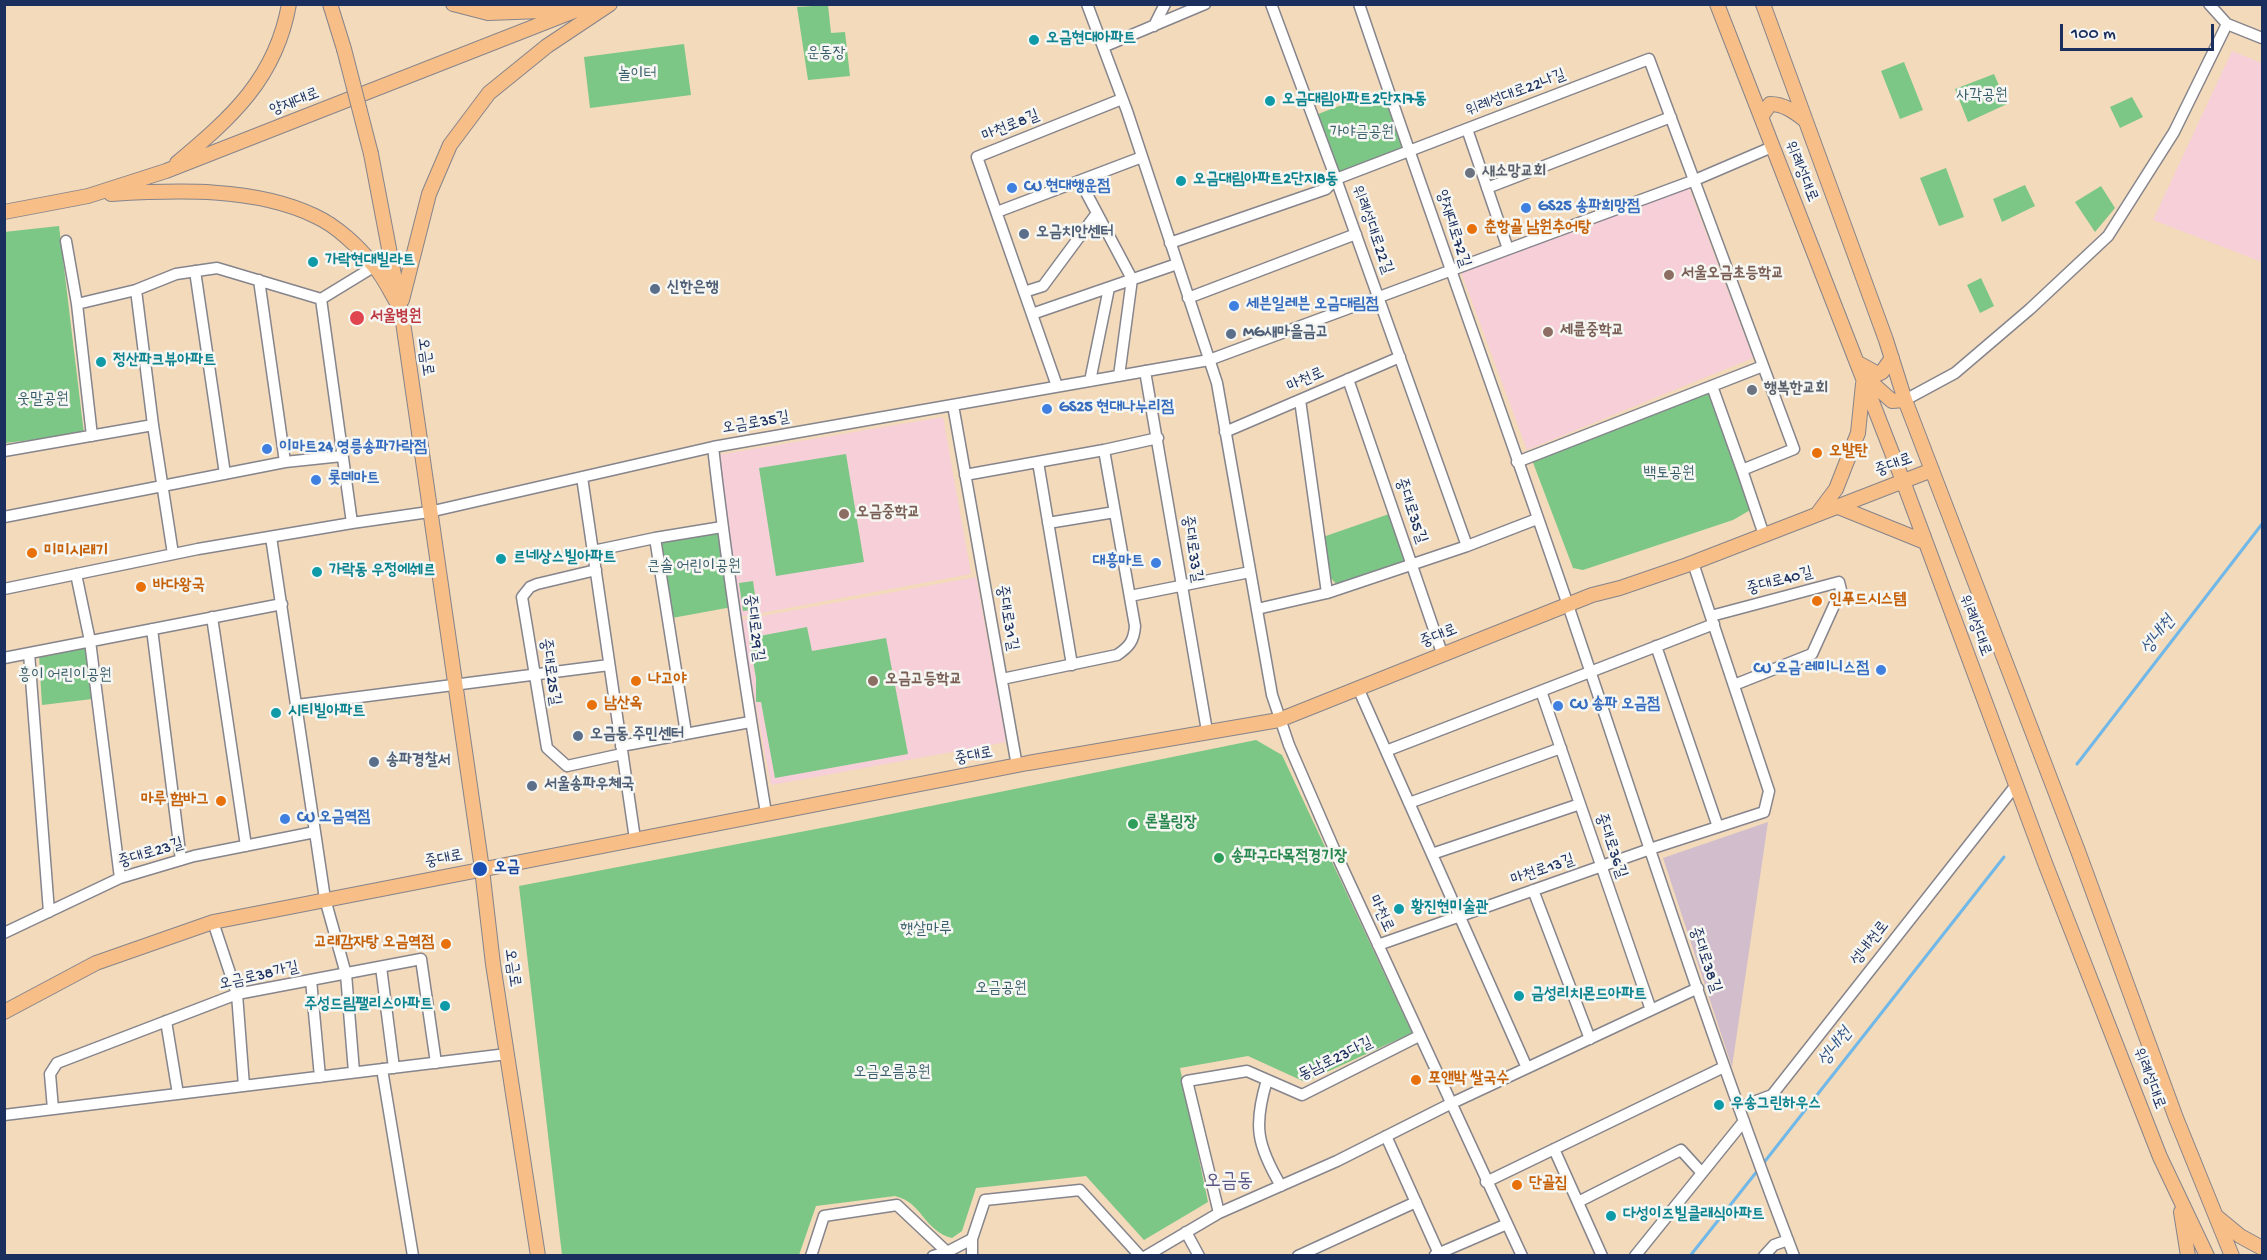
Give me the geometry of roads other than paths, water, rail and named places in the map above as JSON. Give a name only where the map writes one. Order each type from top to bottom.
[{"type":"main road","points":[[166,171],[211,134],[246,100],[269,64],[285,25],[289,4]]},
{"type":"main road","name":"오금로","points":[[330,4],[344,49],[370,154],[400,308],[482,869],[492,954],[538,1256]]},
{"type":"main road","points":[[453,4],[489,13],[585,7]]},
{"type":"main road","points":[[400,308],[429,194],[450,145],[489,93],[547,46],[610,4]]},
{"type":"main road","name":"위례성대로","points":[[1717,4],[1903,481],[2016,785],[2160,1157],[2207,1256]]},
{"type":"main road","name":"위례성대로","points":[[1763,4],[1892,358],[1905,400],[2078,850],[2176,1118],[2232,1256]]},
{"type":"main road","name":"양재대로","points":[[4,212],[88,196],[166,171],[585,7]]},
{"type":"main road","points":[[1761,117],[1770,104],[1778,104],[1792,110],[1806,121]]},
{"type":"main road","points":[[88,196],[160,191],[232,194],[281,204],[315,216],[348,239],[375,266],[400,308]]},
{"type":"main road","points":[[1861,372],[1868,370],[1878,374],[1892,358]]},
{"type":"main road","points":[[1861,372],[1892,401],[1905,400]]},
{"type":"main road","points":[[1818,513],[1836,489],[1858,433],[1861,372]]},
{"type":"main road","name":"중대로","points":[[4,1012],[96,963],[213,922],[766,813],[1207,731],[1279,720],[1568,604],[1693,563],[1932,470]]},
{"type":"main road","points":[[1836,506],[1925,542]]},
{"type":"main road","points":[[2178,1195],[2188,1256]]},
{"type":"main road","points":[[2215,1215],[2240,1236],[2262,1248]]},
{"type":"street","name":"마천로","points":[[1087,4],[1122,99],[1217,383],[1272,695],[1279,720],[1329,838],[1522,1256]]},
{"type":"street","points":[[1154,26],[1165,4]]},
{"type":"street","points":[[1103,47],[1205,4]]},
{"type":"street","name":"위례성대로22길","points":[[1271,4],[1467,546]]},
{"type":"street","name":"양재대로72길","points":[[1359,4],[1568,604]]},
{"type":"street","points":[[2209,4],[2227,24],[2262,38]]},
{"type":"street","points":[[1905,400],[1955,373],[2030,309],[2108,236],[2174,132],[2227,24]]},
{"type":"street","name":"위례성대로22나길","points":[[1336,179],[1649,59],[1794,449],[1742,470]]},
{"type":"street","name":"마천로8길","points":[[1057,386],[977,157],[1122,99]]},
{"type":"street","points":[[1487,188],[1671,117]]},
{"type":"street","points":[[1467,129],[1508,249]]},
{"type":"street","name":"위례성대로22길","points":[[1209,360],[1695,180],[1772,147]]},
{"type":"street","points":[[996,212],[1142,158]]},
{"type":"street","points":[[1170,243],[1326,189],[1336,179]]},
{"type":"street","points":[[1080,181],[1132,279],[1119,376]]},
{"type":"street","points":[[1024,292],[1042,286],[1097,213]]},
{"type":"street","points":[[1188,298],[1356,234]]},
{"type":"street","points":[[66,241],[77,304],[92,436]]},
{"type":"street","points":[[1032,314],[1177,264]]},
{"type":"street","points":[[77,304],[136,290],[176,274],[217,268],[321,299],[375,266]]},
{"type":"street","points":[[195,271],[225,474]]},
{"type":"street","points":[[259,280],[285,462]]},
{"type":"street","points":[[1090,381],[1108,288]]},
{"type":"street","points":[[136,290],[153,425],[173,555]]},
{"type":"street","points":[[321,299],[352,523]]},
{"type":"street","name":"마천로","points":[[1225,432],[1400,357]]},
{"type":"street","name":"오금로35길","points":[[4,589],[271,537],[429,512],[713,447],[1209,360]]},
{"type":"street","points":[[1517,462],[1763,366]]},
{"type":"street","name":"중대로33길","points":[[1145,371],[1207,731]]},
{"type":"street","name":"중대로35길","points":[[1348,379],[1443,653]]},
{"type":"street","points":[[1712,386],[1764,535]]},
{"type":"street","points":[[1300,400],[1327,593]]},
{"type":"street","name":"중대로31길","points":[[953,405],[1017,766]]},
{"type":"street","points":[[4,451],[153,425]]},
{"type":"street","points":[[965,475],[1158,438]]},
{"type":"street","name":"중대로29길","points":[[713,447],[722,528],[750,722],[766,813]]},
{"type":"street","points":[[1002,679],[1117,655],[1134,639],[1135,626],[1104,450]]},
{"type":"street","points":[[4,517],[285,462],[342,456]]},
{"type":"street","points":[[1038,462],[1072,664]]},
{"type":"street","points":[[582,477],[635,839]]},
{"type":"street","points":[[1048,523],[1115,512]]},
{"type":"street","points":[[1257,609],[1327,593],[1467,546],[1537,519]]},
{"type":"street","points":[[593,551],[655,538],[722,528]]},
{"type":"street","points":[[271,537],[325,899],[346,974],[354,1072]]},
{"type":"street","points":[[655,538],[686,733]]},
{"type":"street","points":[[1650,849],[1764,812],[1769,790],[1693,563]]},
{"type":"street","name":"중대로25길","points":[[596,570],[537,584],[530,587],[522,597],[547,748],[557,759],[567,766],[686,733],[750,722]]},
{"type":"street","points":[[1130,596],[1250,572]]},
{"type":"street","points":[[76,574],[90,641],[120,878]]},
{"type":"street","name":"중대로40길","points":[[1712,620],[1839,582],[1841,590],[1812,654],[1734,685]]},
{"type":"street","points":[[4,658],[282,604]]},
{"type":"street","name":"중대로38길","points":[[1568,604],[1724,1066],[1794,1256]]},
{"type":"street","points":[[212,617],[246,846]]},
{"type":"street","points":[[1386,751],[1656,646],[1712,620]]},
{"type":"street","points":[[152,629],[181,860]]},
{"type":"street","points":[[1656,646],[1718,827]]},
{"type":"street","points":[[29,653],[49,912]]},
{"type":"street","points":[[297,705],[609,665]]},
{"type":"street","points":[[1358,688],[1527,1068]]},
{"type":"street","name":"중대로36길","points":[[1541,691],[1651,1010]]},
{"type":"street","points":[[1409,803],[1560,748]]},
{"type":"street","name":"성내천로","points":[[1740,1107],[1772,1095],[2016,785]]},
{"type":"street","points":[[1432,854],[1580,804]]},
{"type":"street","name":"중대로23길","points":[[4,933],[120,878],[181,860],[315,832]]},
{"type":"street","name":"마천로13길","points":[[1378,945],[1650,849]]},
{"type":"street","points":[[1533,890],[1590,1039]]},
{"type":"street","points":[[213,922],[237,994],[244,1086]]},
{"type":"street","name":"오금로38가길","points":[[53,1109],[50,1074],[57,1063],[237,994],[421,959],[436,1063]]},
{"type":"street","points":[[381,967],[394,1068]]},
{"type":"street","points":[[311,980],[320,1077]]},
{"type":"street","points":[[1146,1256],[1220,1213],[1698,988]]},
{"type":"street","points":[[166,1021],[178,1094]]},
{"type":"street","name":"동남로23다길","points":[[1220,1213],[1187,1081],[1247,1071],[1302,1095],[1419,1036]]},
{"type":"street","points":[[4,1114],[507,1054]]},
{"type":"street","points":[[1486,1182],[1724,1066]]},
{"type":"street","points":[[382,1069],[413,1256]]},
{"type":"street","points":[[1267,1080],[1257,1120],[1259,1140],[1281,1186]]},
{"type":"street","points":[[1635,1256],[1745,1123]]},
{"type":"street","points":[[1386,1136],[1438,1255],[1507,1224]]},
{"type":"street","points":[[1554,1149],[1602,1256]]},
{"type":"street","points":[[1578,1202],[1681,1150],[1702,1173]]},
{"type":"street","points":[[972,1256],[972,1239],[985,1200],[1080,1190],[1140,1256]]},
{"type":"street","points":[[1298,1256],[1416,1202]]},
{"type":"street","points":[[811,1256],[824,1216],[897,1204],[948,1252]]},
{"type":"street","points":[[1186,1232],[1199,1256]]},
{"type":"street","points":[[933,1256],[948,1252],[972,1239]]},
{"type":"street","points":[[1764,1256],[1774,1245],[1788,1240]]},
{"type":"waterway","name":"성내천","points":[[2077,764],[2262,524]]},
{"type":"waterway","name":"성내천","points":[[1762,1165],[2004,857]]},
{"type":"waterway","name":"성내천","points":[[1690,1256],[1758,1170]]},
{"type":"place","name":"오금현대아파트","points":[[1034,40]]},
{"type":"place","name":"오금대림아파트2단지7동","points":[[1270,101]]},
{"type":"place","name":"새소망교회","points":[[1470,173]]},
{"type":"place","name":"오금대림아파트2단지8동","points":[[1181,181]]},
{"type":"place","name":"CU 현대행운점","points":[[1012,188]]},
{"type":"place","name":"GS25 송파희망점","points":[[1526,208]]},
{"type":"place","name":"춘항골 남원추어탕","points":[[1472,229]]},
{"type":"place","name":"오금치안센터","points":[[1024,234]]},
{"type":"place","name":"가락현대빌라트","points":[[313,262]]},
{"type":"place","name":"서울오금초등학교","points":[[1669,275]]},
{"type":"place","name":"신한은행","points":[[655,289]]},
{"type":"place","name":"세븐일레븐 오금대림점","points":[[1234,306]]},
{"type":"place","name":"서울병원","points":[[357,318]]},
{"type":"place","name":"세륜중학교","points":[[1548,332]]},
{"type":"place","name":"MG새마을금고","points":[[1231,334]]},
{"type":"place","name":"정산파크뷰아파트","points":[[101,362]]},
{"type":"place","name":"행복한교회","points":[[1752,390]]},
{"type":"place","name":"GS25 현대나누리점","points":[[1047,409]]},
{"type":"place","name":"이마트24 영릉송파가락점","points":[[267,449]]},
{"type":"place","name":"오발탄","points":[[1817,453]]},
{"type":"place","name":"롯데마트","points":[[316,480]]},
{"type":"place","name":"오금중학교","points":[[844,514]]},
{"type":"place","name":"미미시래기","points":[[32,553]]},
{"type":"place","name":"르네상스빌아파트","points":[[501,559]]},
{"type":"place","name":"대흥마트","points":[[1156,563]]},
{"type":"place","name":"가락동 우정에쉐르","points":[[317,572]]},
{"type":"place","name":"바다왕국","points":[[141,587]]},
{"type":"place","name":"인푸드시스템","points":[[1817,601]]},
{"type":"place","name":"CU 오금 레미니스점","points":[[1881,670]]},
{"type":"place","name":"나고야","points":[[636,681]]},
{"type":"place","name":"오금고등학교","points":[[873,681]]},
{"type":"place","name":"남산옥","points":[[592,705]]},
{"type":"place","name":"CU 송파 오금점","points":[[1558,706]]},
{"type":"place","name":"시티빌아파트","points":[[276,713]]},
{"type":"place","name":"오금동 주민센터","points":[[578,736]]},
{"type":"place","name":"송파경찰서","points":[[374,762]]},
{"type":"place","name":"서울송파우체국","points":[[532,786]]},
{"type":"place","name":"마루 함바그","points":[[221,801]]},
{"type":"place","name":"CU 오금역점","points":[[285,819]]},
{"type":"place","name":"론볼링장","points":[[1133,824]]},
{"type":"place","name":"송파구다목적경기장","points":[[1219,858]]},
{"type":"place","name":"오금","points":[[480,869]]},
{"type":"place","name":"황진현미술관","points":[[1399,909]]},
{"type":"place","name":"고래감자탕 오금역점","points":[[446,944]]},
{"type":"place","name":"금성리치몬드아파트","points":[[1519,996]]},
{"type":"place","name":"주성드림팰리스아파트","points":[[445,1006]]},
{"type":"place","name":"포앤박 쌀국수","points":[[1416,1080]]},
{"type":"place","name":"우송그린하우스","points":[[1719,1105]]},
{"type":"place","name":"단골집","points":[[1517,1185]]},
{"type":"place","name":"다성이즈빌클래식아파트","points":[[1611,1216]]},
{"type":"district","name":"오금동","points":[[1229,1183]]},
{"type":"park label","name":"운동장","points":[[826,55]]},
{"type":"park label","name":"놀이터","points":[[637,76]]},
{"type":"park label","name":"사각공원","points":[[1982,97]]},
{"type":"park label","name":"가야금공원","points":[[1362,134]]},
{"type":"park label","name":"웃말공원","points":[[43,401]]},
{"type":"park label","name":"백토공원","points":[[1669,475]]},
{"type":"park label","name":"큰솔 어린이공원","points":[[694,568]]},
{"type":"park label","name":"흥이 어린이공원","points":[[65,677]]},
{"type":"park label","name":"햇살마루","points":[[926,931]]},
{"type":"park label","name":"오금공원","points":[[1001,990]]},
{"type":"park label","name":"오금오름공원","points":[[892,1074]]}]
